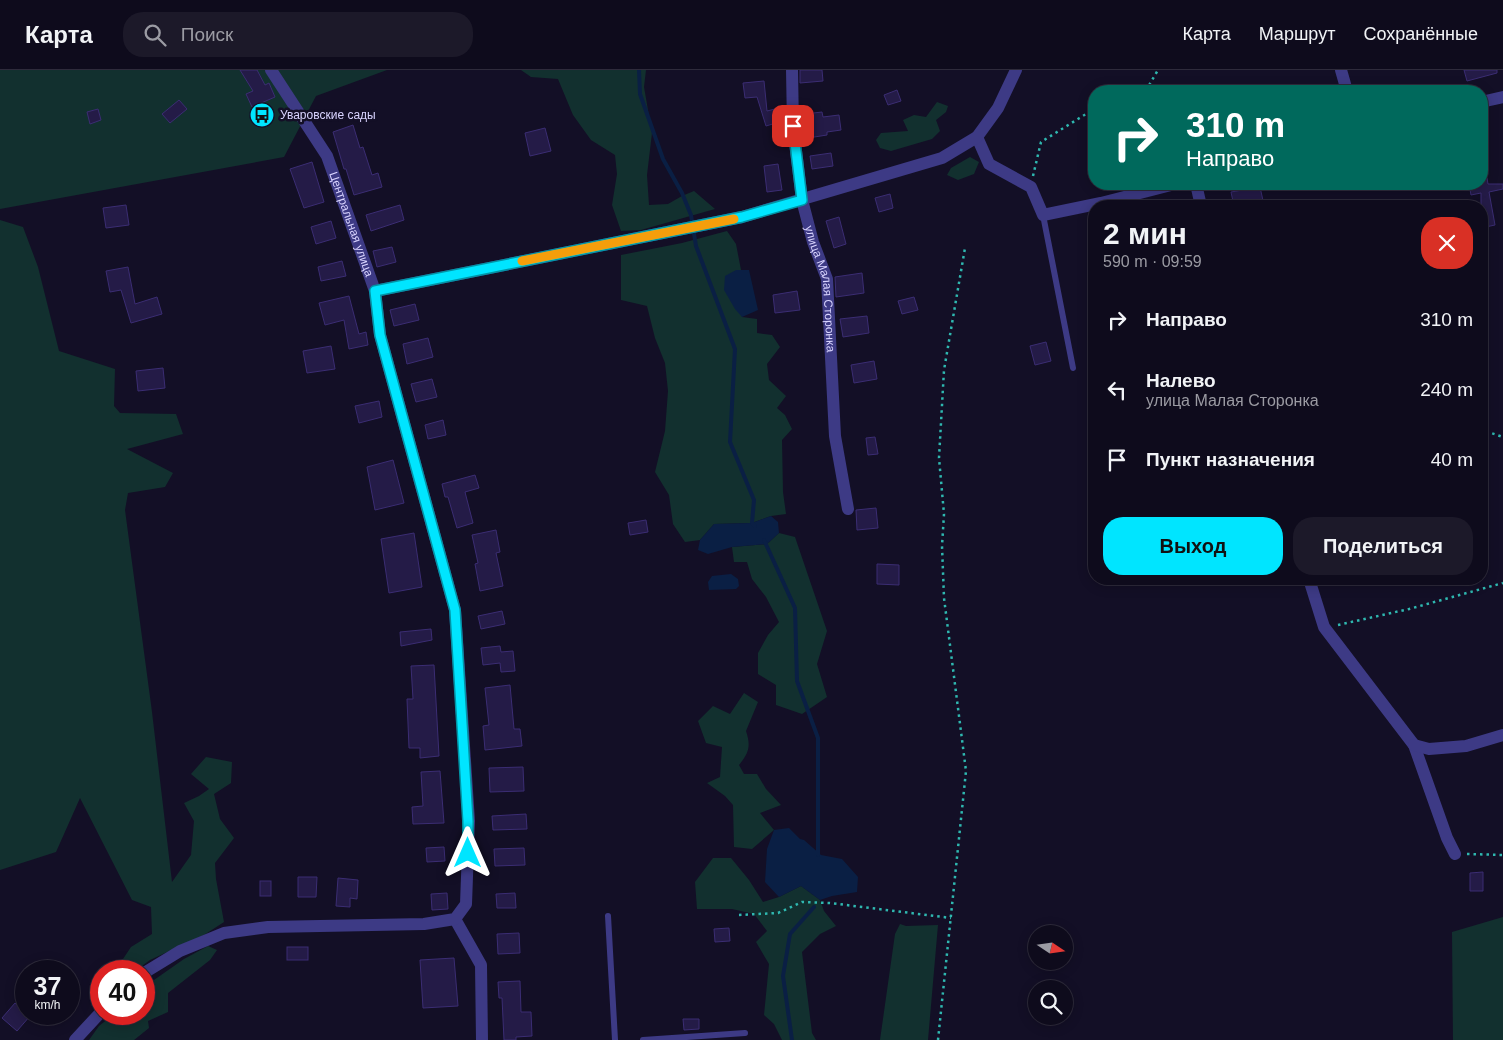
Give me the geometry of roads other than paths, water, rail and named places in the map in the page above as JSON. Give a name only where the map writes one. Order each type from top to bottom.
[{"type":"street","name":"Центральная улица","points":[[270,70],[327,156],[375,291],[380,335],[455,610],[468,821],[466,904],[456,919]]},
{"type":"street","name":"улица Малая Сторонка","points":[[792,70],[793,126],[802,200],[813,242],[827,279],[836,436],[848,509]]},
{"type":"street","points":[[375,291],[742,217],[942,158],[977,137],[998,108],[1016,70]]},
{"type":"street","points":[[1341,70],[1345,85]]},
{"type":"street","points":[[1488,100],[1503,96]]},
{"type":"street","points":[[977,137],[989,164],[1031,187],[1043,215],[1088,206]]},
{"type":"street","points":[[1114,200],[1152,190]]},
{"type":"street","points":[[1311,585],[1324,627],[1414,745],[1447,838],[1455,854]]},
{"type":"street","points":[[1414,745],[1429,749],[1466,746],[1503,734]]},
{"type":"street","points":[[155,966],[180,951],[224,933],[268,927],[424,924],[456,919],[481,966],[482,1040]]},
{"type":"street","points":[[75,1040],[90,1024]]},
{"type":"lane","points":[[1043,215],[1073,368]]},
{"type":"lane","points":[[608,916],[615,1040]]},
{"type":"lane","points":[[643,1040],[745,1033]]},
{"type":"water","points":[[736,270],[749,270],[758,310],[742,317],[724,290],[725,276]]},
{"type":"water","points":[[771,516],[778,522],[779,533],[767,544],[732,547],[708,554],[698,550],[700,540],[714,524],[752,523]]},
{"type":"water","points":[[731,574],[738,579],[739,586],[736,589],[709,590],[708,582],[712,576]]},
{"type":"water","points":[[789,828],[821,855],[842,859],[858,877],[857,892],[820,900],[801,886],[779,897],[765,882],[767,849],[774,830]]},
{"type":"waterway","points":[[639,70],[640,94],[663,159],[682,193],[691,215],[696,246],[735,349],[730,442],[754,500],[752,523],[755,526]]},
{"type":"waterway","points":[[764,540],[795,608],[797,681],[818,738],[818,855]]},
{"type":"waterway","points":[[792,1040],[783,976],[790,934],[814,907]]},
{"type":"place","name":"Уваровские сады","points":[[262,115]]}]
